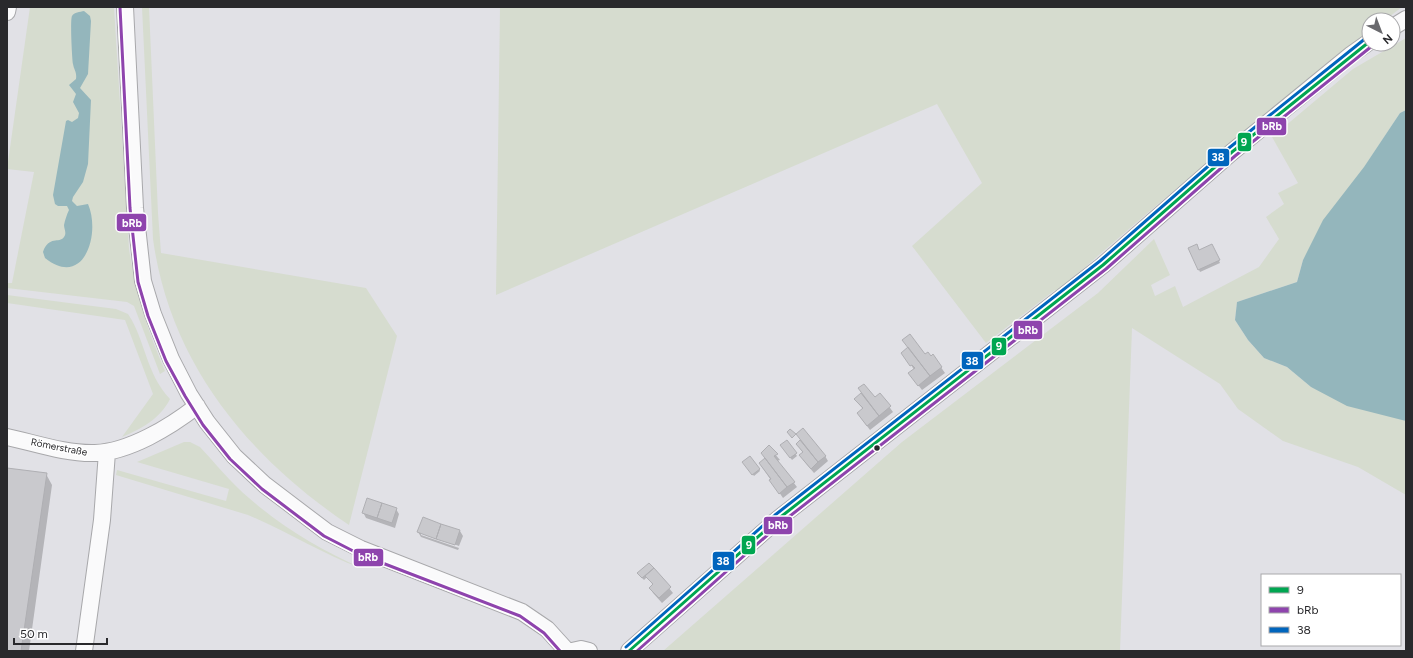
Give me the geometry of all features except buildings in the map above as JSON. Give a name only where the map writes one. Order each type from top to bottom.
[{"type":"street","points":[[7,12],[8,7]]},
{"type":"street","points":[[126,7],[135,215],[143,281],[161,336],[197,406],[222,442],[251,472],[280,498],[322,529],[361,549],[522,612],[540,623],[567,651]]},
{"type":"street","points":[[629,651],[778,519],[1103,265],[1232,152],[1361,48]]},
{"type":"street","name":"Römerstraße","points":[[7,437],[78,452],[107,452],[134,444],[186,415],[197,406]]},
{"type":"street","points":[[84,651],[102,520],[107,452]]},
{"type":"street","points":[[572,651],[581,649],[589,651]]},
{"type":"shaded area","points":[[30,7],[114,7],[129,249],[143,311],[165,371],[160,374],[134,306],[127,302],[7,288],[7,283],[12,283],[34,172],[7,169]]},
{"type":"shaded area","points":[[142,7],[149,7],[161,253],[366,288],[397,336],[349,525],[312,498],[278,469],[247,437],[220,403],[196,366],[177,326],[162,284],[153,239]]},
{"type":"shaded area","points":[[500,7],[1402,7],[1395,12],[1361,12],[1361,38],[1289,95],[1133,225],[1057,292],[1055,290],[986,343],[912,246],[982,183],[937,104],[496,295]]},
{"type":"shaded area","points":[[1406,38],[1406,110],[1400,113],[1303,260],[1297,282],[1237,302],[1235,320],[1248,340],[1264,358],[1287,367],[1311,387],[1406,421],[1406,495],[1358,467],[1283,441],[1238,409],[1220,384],[1132,328],[1120,651],[663,651],[902,442],[1098,293],[1154,239],[1170,275],[1151,285],[1155,296],[1175,286],[1183,307],[1259,267],[1279,239],[1266,217],[1284,204],[1278,193],[1298,183],[1272,137],[1353,69],[1382,52],[1401,52],[1401,41]]},
{"type":"shaded area","points":[[7,295],[116,309],[128,314],[139,335],[155,378],[170,399],[166,406],[155,418],[122,437],[153,394],[125,320],[7,303]]},
{"type":"shaded area","points":[[184,442],[190,442],[200,447],[236,486],[275,519],[331,554],[361,568],[332,556],[248,515],[116,475],[117,470],[226,501],[229,489],[137,462]]},
{"type":"water","points":[[84,11],[90,16],[91,21],[88,74],[80,88],[91,100],[88,164],[83,182],[72,201],[77,206],[88,204],[92,229],[86,254],[79,262],[70,267],[59,266],[45,258],[43,252],[48,243],[62,239],[65,234],[64,225],[69,210],[67,206],[58,206],[55,204],[53,195],[66,121],[68,120],[72,122],[78,118],[79,113],[73,102],[76,94],[69,85],[76,79],[76,73],[73,66],[71,19],[77,12]]},
{"type":"water","points":[[1406,110],[1406,421],[1347,406],[1311,387],[1287,367],[1264,358],[1248,340],[1235,320],[1237,302],[1297,282],[1303,260],[1323,220],[1364,167],[1400,113]]},
{"type":"transit line","name":"bRb","points":[[120,7],[130,208],[138,282],[148,316],[166,361],[203,425],[230,459],[262,489],[324,536],[359,554],[520,616],[544,633],[560,651]]},
{"type":"transit line","name":"38","points":[[626,647],[775,515],[1100,261],[1229,148],[1361,42]]},
{"type":"transit line","name":"9","points":[[629,651],[778,519],[1103,265],[1232,152],[1361,48]]},
{"type":"transit line","name":"bRb","points":[[637,651],[781,523],[1106,269],[1235,156],[1365,52]]}]
